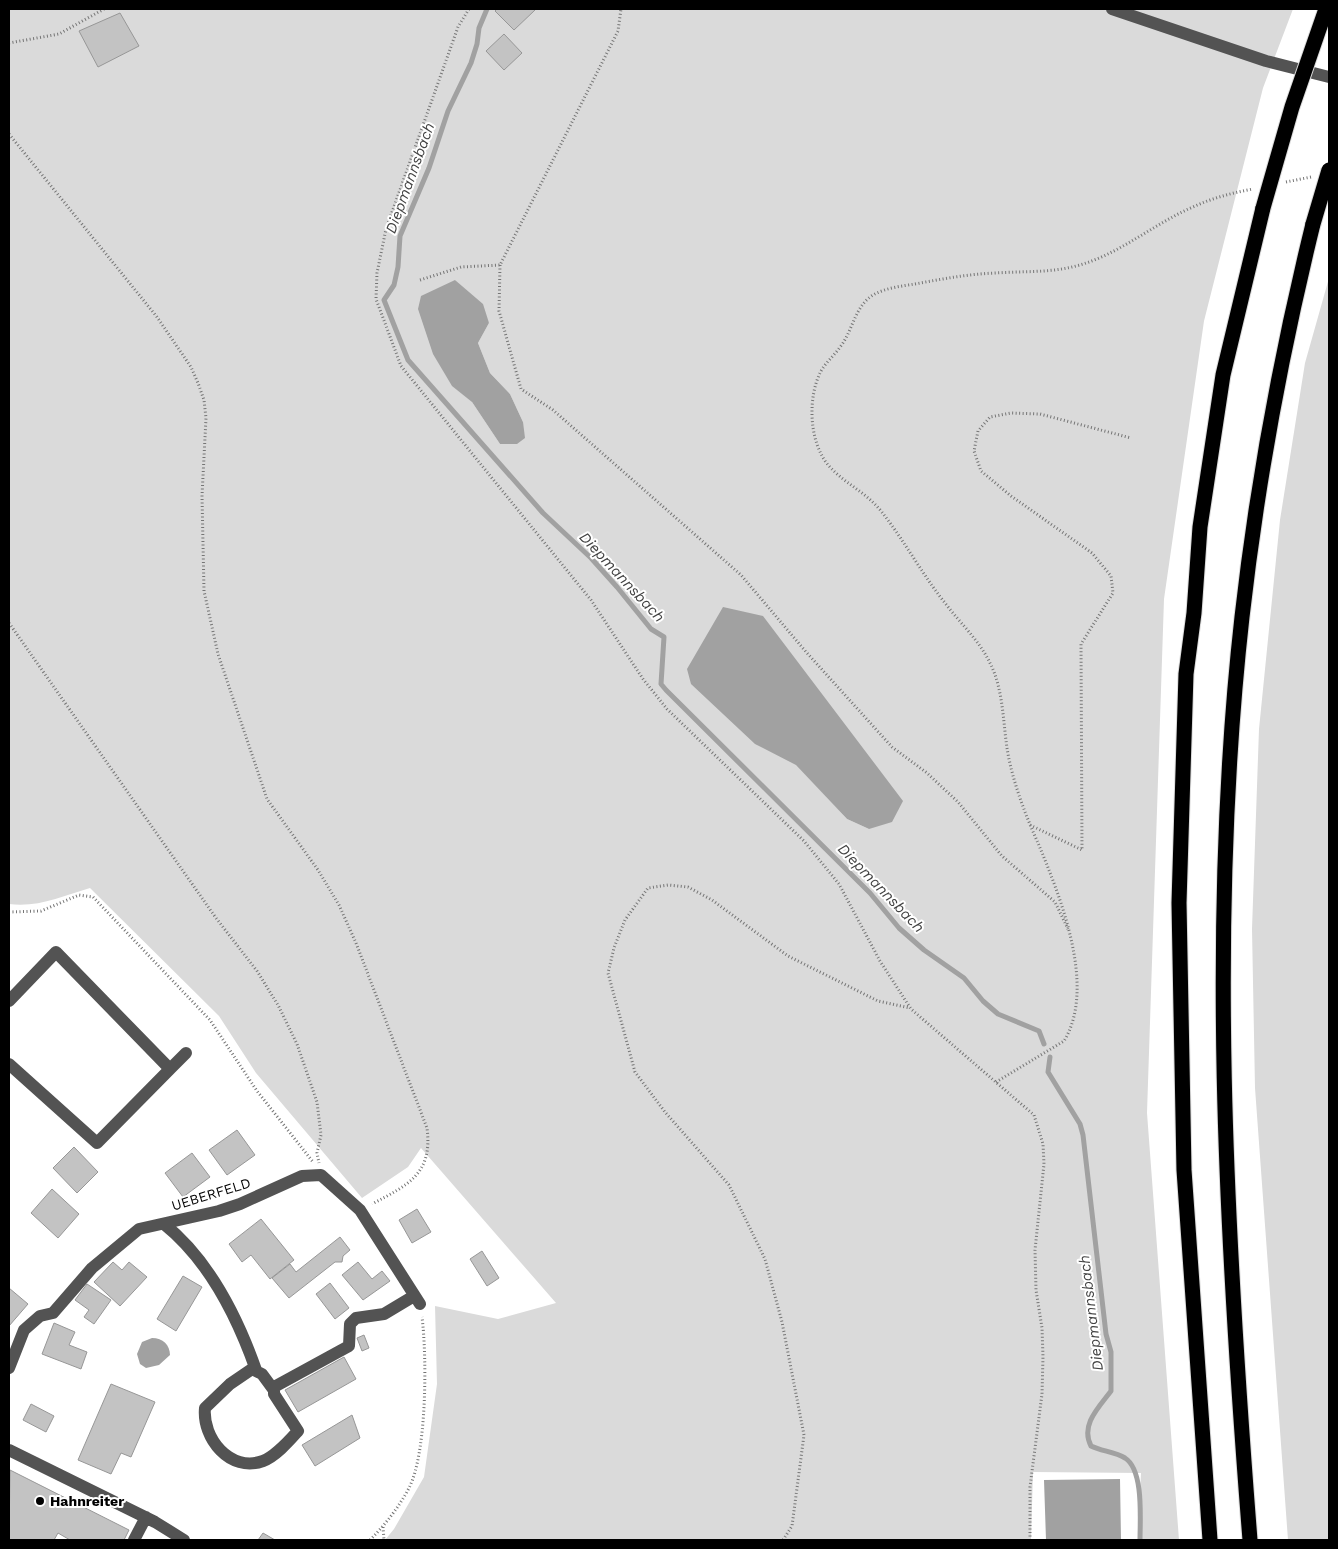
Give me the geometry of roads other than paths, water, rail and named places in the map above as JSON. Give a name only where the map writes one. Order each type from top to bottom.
[{"type":"highway","points":[[1210,1540],[1184,1170],[1179,904],[1186,674],[1194,612],[1200,527],[1223,375],[1263,208],[1292,107],[1326,9]]},
{"type":"highway","points":[[1250,1540],[1242,1434],[1228,1169],[1224,1030],[1228,794],[1242,620],[1262,464],[1280,367],[1325,173]]},
{"type":"street","points":[[1112,9],[1266,61],[1329,77]]},
{"type":"street","points":[[9,1001],[56,952],[170,1069]]},
{"type":"street","points":[[10,1069],[97,1143],[186,1053]]},
{"type":"street","name":"UEBERFELD","points":[[9,1368],[24,1330],[40,1316],[52,1313],[92,1268],[129,1236],[148,1226],[164,1224],[240,1204],[302,1176],[320,1174],[360,1210],[417,1300],[384,1314],[356,1318],[350,1324],[349,1346],[273,1389]]},
{"type":"street","points":[[164,1224],[180,1236],[204,1266],[238,1322],[256,1370],[273,1389],[274,1394],[298,1431],[264,1461],[249,1463],[232,1460],[212,1441],[208,1430],[205,1408],[247,1371],[256,1370]]},
{"type":"street","points":[[9,1450],[146,1517],[184,1540]]},
{"type":"street","points":[[134,1540],[146,1517]]},
{"type":"waterway","name":"Diepmannsbach","points":[[487,9],[479,28],[477,44],[471,63],[448,111],[429,168],[400,236],[398,267],[394,285],[384,300],[408,360],[543,513],[591,558],[651,629],[664,637],[661,684],[666,690],[870,893],[899,928],[924,950],[964,978],[983,1001],[998,1014],[1039,1031],[1044,1044]]},
{"type":"waterway","name":"Diepmannsbach","points":[[1050,1057],[1048,1072],[1080,1124],[1083,1135],[1106,1334],[1111,1352],[1111,1391],[1092,1417],[1089,1424],[1088,1438],[1091,1446],[1121,1456],[1131,1464],[1140,1496],[1140,1540]]},
{"type":"place","name":"Hahnreiter","points":[[40,1501]]}]
